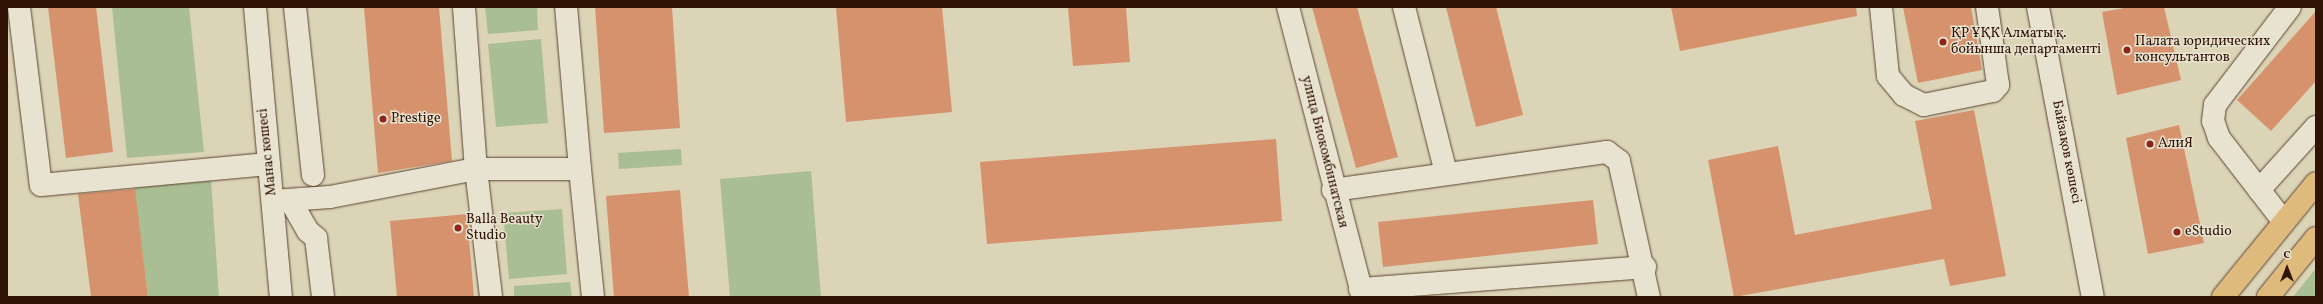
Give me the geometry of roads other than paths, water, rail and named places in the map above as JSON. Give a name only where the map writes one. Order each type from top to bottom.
[{"type":"main road","points":[[2223,297],[2316,182]]},
{"type":"main road","points":[[2268,297],[2316,238]]},
{"type":"street","points":[[19,7],[41,184],[268,164]]},
{"type":"street","name":"Манас көшесі","points":[[255,7],[268,164],[282,201],[281,297]]},
{"type":"street","points":[[295,7],[313,175]]},
{"type":"street","points":[[464,7],[476,170],[491,297]]},
{"type":"street","points":[[566,7],[593,297]]},
{"type":"street","name":"улица Биокомбинатская","points":[[1288,7],[1333,190],[1361,293]]},
{"type":"street","points":[[1404,7],[1446,173]]},
{"type":"street","points":[[1880,7],[1888,76],[1904,95],[1924,105],[1993,91],[1998,85],[1987,7]]},
{"type":"street","name":"Байзақов көшесі","points":[[2038,7],[2093,297]]},
{"type":"street","points":[[2284,222],[2219,138],[2213,121],[2215,105],[2290,7]]},
{"type":"street","points":[[2259,190],[2316,127]]},
{"type":"street","points":[[1333,190],[1446,173],[1607,152],[1619,161],[1645,267],[1649,297]]},
{"type":"street","points":[[282,201],[330,197],[476,170],[580,170]]},
{"type":"street","points":[[330,197],[359,181]]},
{"type":"street","points":[[282,201],[316,238],[323,297]]},
{"type":"street","points":[[1361,293],[1645,267]]},
{"type":"place","name":"ҚР ҰҚК Алматы қ. бойынша департаменті","points":[[1943,42]]},
{"type":"place","name":"Палата юридических консультантов","points":[[2127,50]]},
{"type":"place","name":"Prestige","points":[[383,119]]},
{"type":"place","name":"АлиЯ","points":[[2150,144]]},
{"type":"place","name":"Balla Beauty Studio","points":[[458,228]]},
{"type":"place","name":"eStudio","points":[[2177,232]]}]
